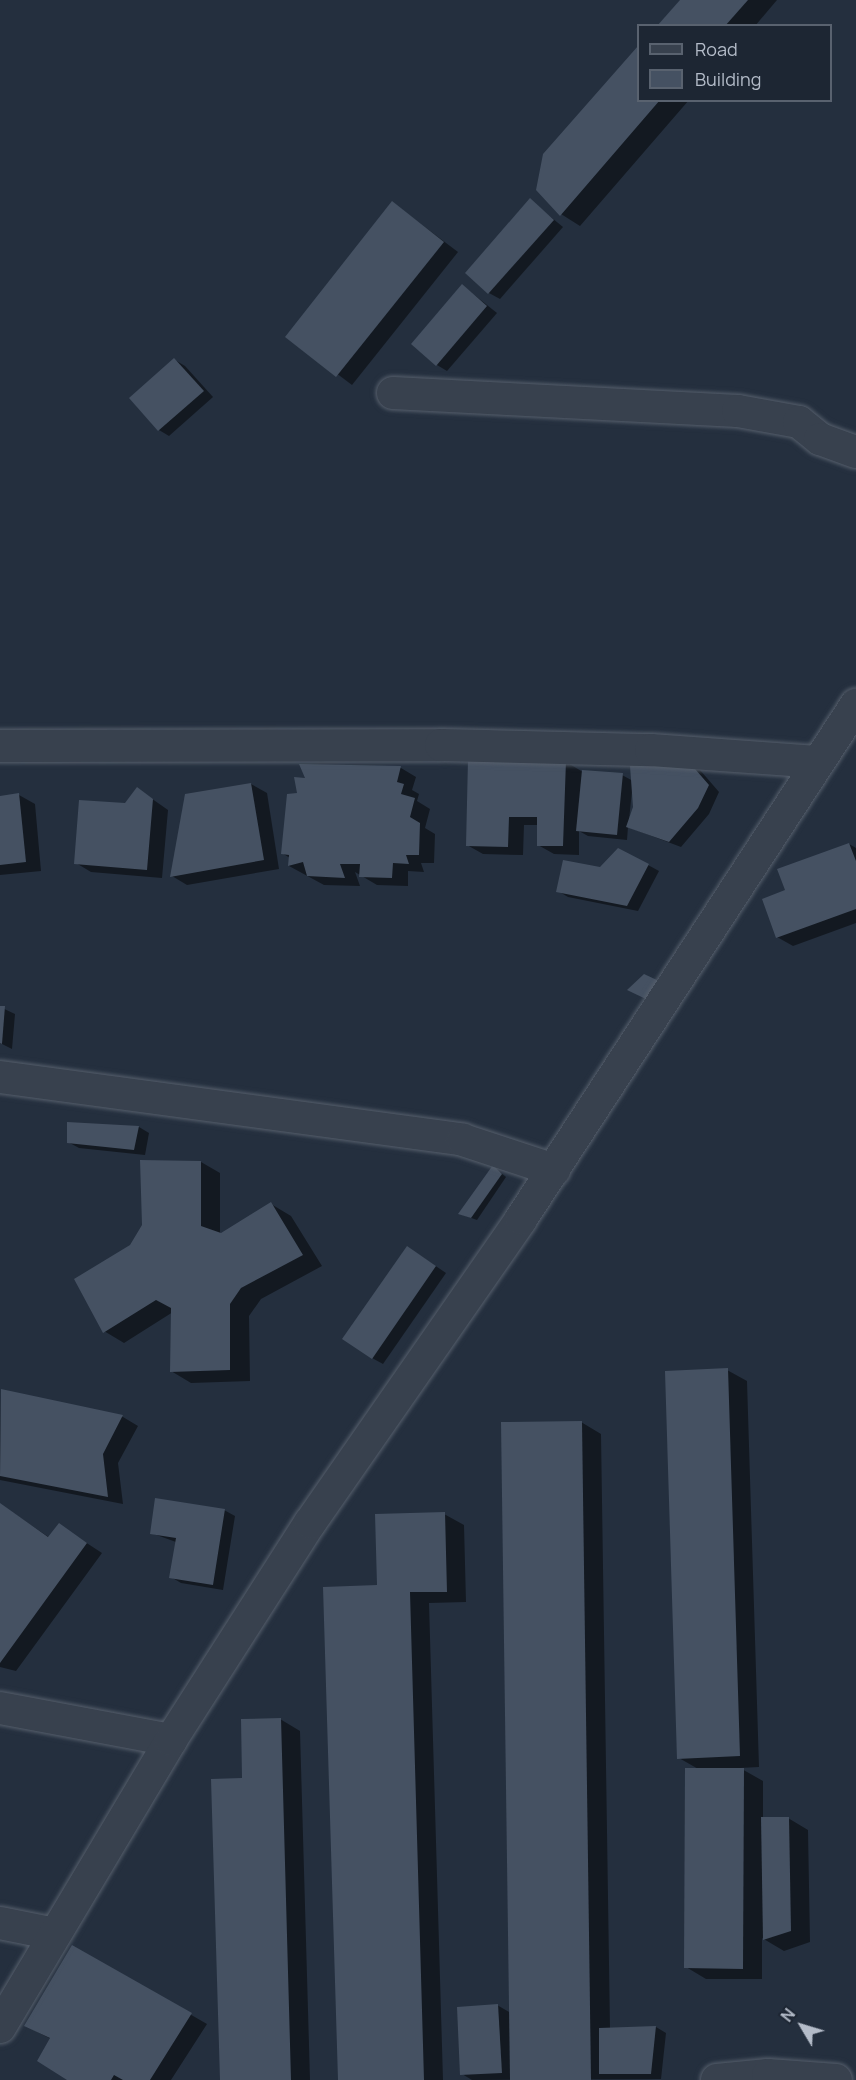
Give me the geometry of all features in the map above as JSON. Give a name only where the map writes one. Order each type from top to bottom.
[{"type":"street","points":[[393,393],[738,411],[799,422],[820,439],[856,452]]},
{"type":"street","points":[[0,2027],[171,1740],[310,1522],[554,1170],[856,705]]},
{"type":"street","points":[[0,746],[441,745],[651,750],[817,762]]},
{"type":"street","points":[[0,1077],[463,1140],[554,1170]]},
{"type":"street","points":[[0,1708],[171,1740]]},
{"type":"street","points":[[0,1923],[55,1934]]},
{"type":"street","points":[[717,2080],[768,2075],[836,2080]]},
{"type":"building","points":[[680,0],[748,0],[727,24],[659,24]]},
{"type":"building","points":[[637,47],[637,102],[658,102],[560,216],[536,190],[543,154]]},
{"type":"building","points":[[530,198],[554,220],[488,294],[465,273]]},
{"type":"building","points":[[392,201],[444,242],[336,377],[285,337]]},
{"type":"building","points":[[462,284],[487,306],[436,366],[411,344]]},
{"type":"building","points":[[174,358],[204,391],[158,431],[129,398]]},
{"type":"building","points":[[468,759],[566,761],[563,846],[537,846],[537,817],[509,817],[508,847],[466,846]]},
{"type":"building","points":[[689,762],[709,785],[698,808],[669,842],[626,827],[633,807],[630,766]]},
{"type":"building","points":[[299,764],[401,766],[397,782],[404,784],[401,794],[415,798],[410,817],[420,823],[419,855],[406,855],[409,864],[393,863],[392,878],[359,877],[360,864],[340,864],[345,878],[307,876],[303,862],[288,866],[289,855],[281,854],[287,794],[297,793],[294,777],[305,778]]},
{"type":"building","points":[[582,770],[623,773],[617,835],[576,831]]},
{"type":"building","points":[[251,783],[264,860],[170,877],[185,794]]},
{"type":"building","points":[[137,787],[153,799],[147,870],[74,864],[79,800],[125,803]]},
{"type":"building","points":[[19,793],[26,862],[0,865],[0,796]]},
{"type":"building","points":[[849,843],[856,861],[856,909],[776,938],[762,899],[785,890],[777,869]]},
{"type":"building","points":[[618,848],[649,864],[627,906],[556,892],[563,860],[600,867]]},
{"type":"building","points":[[644,974],[659,981],[650,1001],[627,990]]},
{"type":"building","points":[[0,1006],[5,1006],[2,1044],[0,1043]]},
{"type":"building","points":[[67,1122],[139,1126],[134,1150],[67,1143]]},
{"type":"building","points":[[140,1160],[201,1161],[201,1226],[221,1233],[271,1202],[303,1255],[241,1288],[230,1304],[230,1370],[170,1372],[171,1308],[156,1300],[103,1333],[74,1279],[130,1245],[142,1225]]},
{"type":"building","points":[[493,1165],[502,1174],[471,1218],[458,1214]]},
{"type":"building","points":[[407,1246],[436,1266],[372,1359],[342,1339]]},
{"type":"building","points":[[728,1368],[740,1756],[677,1759],[665,1371]]},
{"type":"building","points":[[1,1389],[123,1415],[103,1454],[108,1497],[0,1476]]},
{"type":"building","points":[[582,1421],[591,2080],[510,2080],[501,1422]]},
{"type":"building","points":[[155,1498],[225,1509],[213,1585],[169,1578],[176,1538],[150,1534]]},
{"type":"building","points":[[0,1503],[48,1537],[59,1523],[87,1543],[0,1663]]},
{"type":"building","points":[[445,1512],[447,1592],[410,1592],[424,2080],[338,2080],[323,1587],[377,1585],[375,1514]]},
{"type":"building","points":[[281,1718],[291,2080],[220,2080],[211,1779],[242,1778],[241,1719]]},
{"type":"building","points":[[685,1768],[744,1768],[743,1969],[684,1968]]},
{"type":"building","points":[[761,1817],[789,1817],[791,1931],[763,1940]]},
{"type":"building","points":[[72,1945],[192,2013],[150,2080],[123,2080],[114,2075],[111,2080],[67,2080],[37,2061],[50,2038],[24,2026]]},
{"type":"building","points":[[498,2004],[502,2073],[460,2075],[457,2007]]},
{"type":"building","points":[[656,2026],[651,2074],[599,2074],[599,2028]]}]
